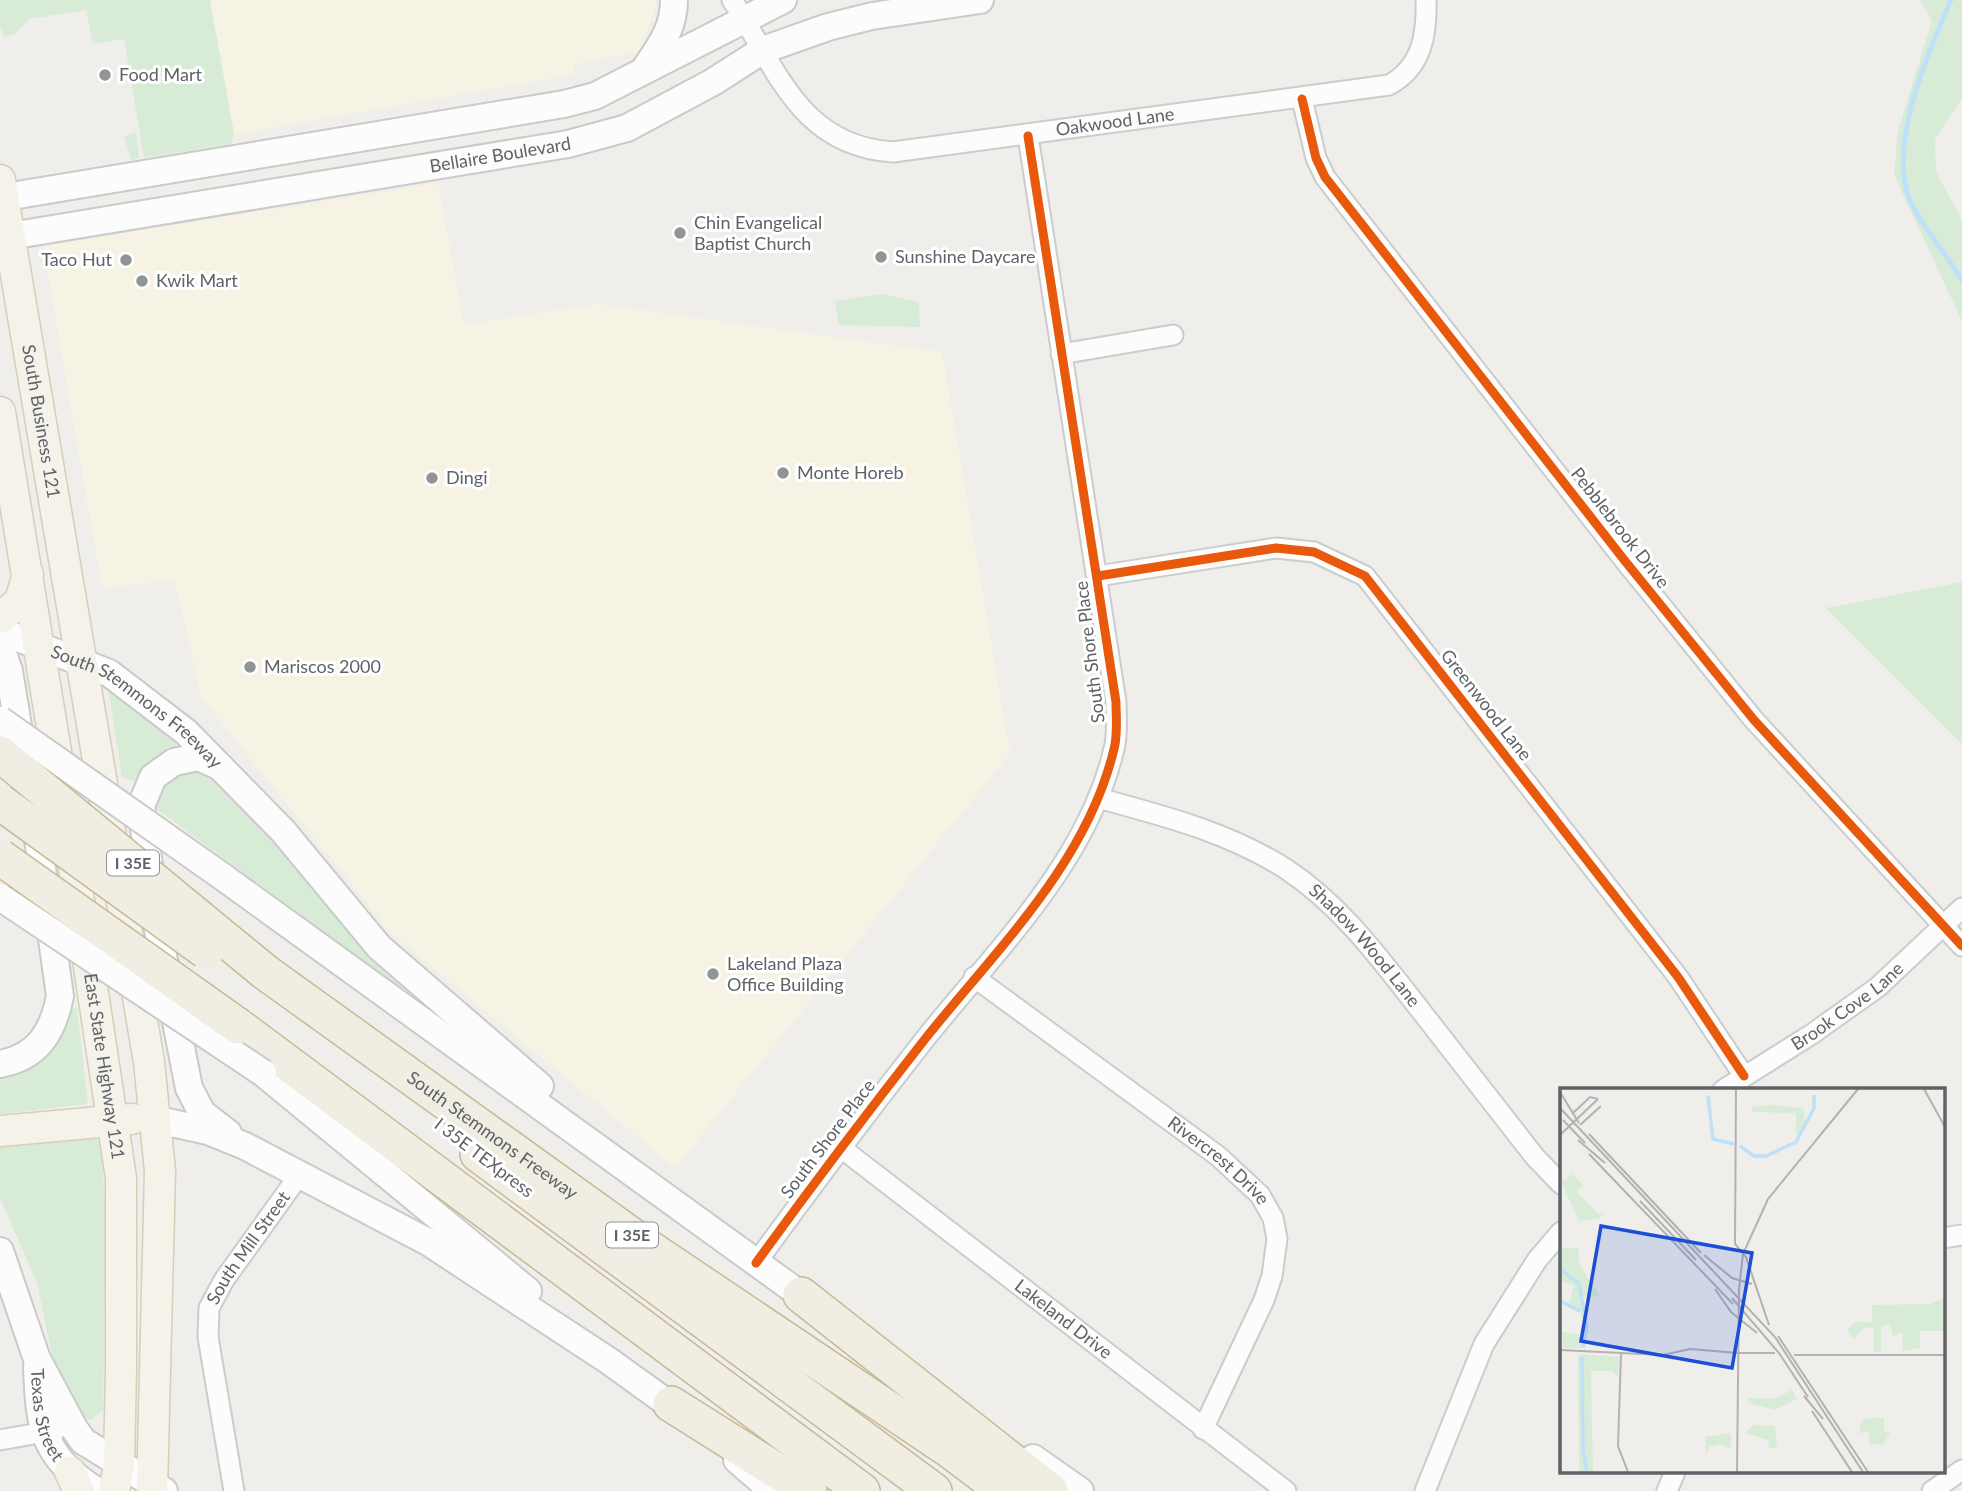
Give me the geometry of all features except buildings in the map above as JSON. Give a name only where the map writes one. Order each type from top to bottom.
[{"type":"highway","name":"South Stemmons Freeway","points":[[0,754],[253,974],[646,1246],[951,1451],[1004,1491]]},
{"type":"highway","name":"I 35E TEXpress","points":[[0,802],[253,974],[934,1491]]},
{"type":"highway","points":[[0,857],[238,1026],[862,1491]]},
{"type":"highway","points":[[646,1246],[680,1294],[934,1491]]},
{"type":"highway","points":[[801,1295],[1050,1491]]},
{"type":"highway","points":[[671,1404],[809,1491]]},
{"type":"main road","points":[[642,72],[666,40],[674,12],[674,0]]},
{"type":"main road","points":[[1,192],[564,104],[595,96],[642,72],[738,9],[783,0]]},
{"type":"main road","name":"Bellaire Boulevard","points":[[5,232],[444,166],[568,144],[627,128],[713,82],[763,50],[853,20],[979,0]]},
{"type":"main road","points":[[438,125],[444,166]]},
{"type":"main road","name":"South Business 121","points":[[1,192],[5,232],[52,480],[82,662]]},
{"type":"main road","points":[[0,411],[32,476],[52,480]]},
{"type":"main road","points":[[0,411],[40,644]]},
{"type":"main road","points":[[0,618],[20,601],[28,574]]},
{"type":"main road","name":"South Stemmons Freeway","points":[[0,631],[40,644],[109,673],[144,697],[224,768],[283,831],[379,947],[648,1184]]},
{"type":"main road","points":[[0,644],[9,671],[38,835],[60,996],[55,1020],[35,1050],[18,1060],[0,1064]]},
{"type":"main road","name":"East State Highway 121","points":[[40,644],[121,1178],[117,1478]]},
{"type":"main road","points":[[82,662],[149,1062],[160,1171],[156,1489],[117,1478]]},
{"type":"main road","name":"South Stemmons Freeway","points":[[0,720],[223,877],[756,1263],[1080,1491]]},
{"type":"main road","points":[[224,768],[198,757],[174,762],[153,777],[141,806],[157,925],[190,1088],[202,1114],[245,1146]]},
{"type":"main road","points":[[0,897],[263,1073],[461,1233],[609,1361]]},
{"type":"main road","points":[[3,1134],[112,1118],[154,1119],[208,1131],[245,1146],[428,1242],[671,1404],[773,1491]]},
{"type":"main road","name":"Texas Street","points":[[0,1251],[37,1359],[83,1441],[117,1478]]},
{"type":"main road","name":"Texas Street","points":[[37,1359],[39,1415],[43,1432],[60,1464],[75,1481],[97,1491]]},
{"type":"street","name":"Oakwood Lane","points":[[738,9],[803,113],[827,132],[865,150],[914,152],[1375,88],[1401,78],[1420,55],[1426,0]]},
{"type":"street","name":"Pebblebrook Drive","points":[[1303,99],[1316,158],[1325,177],[1625,561],[1754,720],[1962,946]]},
{"type":"street","name":"South Shore Place","points":[[756,1263],[840,1147],[1025,916],[1075,847],[1098,798],[1115,747],[1116,702],[1028,136]]},
{"type":"street","points":[[1061,354],[1174,335]]},
{"type":"street","name":"Greenwood Lane","points":[[1098,576],[1276,548],[1314,552],[1365,576],[1678,977],[1744,1076]]},
{"type":"street","name":"Shadow Wood Lane","points":[[1098,798],[1197,825],[1230,838],[1286,870],[1319,894],[1370,946],[1535,1157],[1560,1183]]},
{"type":"street","name":"Brook Cove Lane","points":[[1726,1088],[1812,1034],[1878,987],[1962,908]]},
{"type":"street","name":"Rivercrest Drive","points":[[974,977],[1218,1156],[1260,1195],[1273,1218],[1277,1239],[1272,1276],[1264,1300],[1203,1429]]},
{"type":"street","name":"Lakeland Drive","points":[[840,1147],[1286,1491]]},
{"type":"street","name":"South Mill Street","points":[[234,1491],[208,1336],[209,1308],[223,1280],[300,1174]]},
{"type":"street","points":[[1425,1491],[1484,1344],[1537,1260],[1560,1233]]},
{"type":"street","points":[[1944,1238],[1962,1235]]},
{"type":"street","points":[[0,1440],[74,1427]]},
{"type":"street","points":[[1932,1491],[1962,1470]]},
{"type":"street","points":[[1667,1491],[1674,1474]]},
{"type":"shaded area","points":[[208,0],[655,0],[656,6],[640,52],[574,64],[575,74],[232,135]]},
{"type":"shaded area","points":[[438,183],[464,325],[598,304],[942,352],[1010,753],[675,1168],[391,933],[202,698],[174,580],[102,588],[43,246]]},
{"type":"green space","points":[[0,0],[210,0],[234,133],[231,144],[144,158],[124,39],[93,44],[86,10],[29,19],[14,35],[4,37],[0,25]]},
{"type":"green space","points":[[1920,0],[1962,0],[1962,99],[1935,139],[1936,172],[1962,220],[1962,321],[1894,175],[1898,131],[1932,21]]},
{"type":"green space","points":[[136,133],[139,158],[131,160],[124,136]]},
{"type":"green space","points":[[882,294],[919,302],[920,327],[839,325],[835,301]]},
{"type":"green space","points":[[1962,582],[1962,744],[1826,608]]},
{"type":"green space","points":[[108,688],[157,723],[178,746],[154,760],[138,782],[122,777]]},
{"type":"green space","points":[[200,765],[297,865],[376,960],[408,990],[393,983],[154,807],[159,787],[167,776],[180,769]]},
{"type":"green space","points":[[77,1007],[88,1104],[0,1114],[0,1066],[29,1063],[48,1052],[61,1034],[73,1008]]},
{"type":"green space","points":[[92,1135],[101,1144],[106,1218],[103,1410],[91,1420],[80,1418],[57,1379],[37,1283],[0,1198],[0,1143]]},
{"type":"waterway","points":[[1951,0],[1914,97],[1907,124],[1904,176],[1913,207],[1962,280]]},
{"type":"cycle path","points":[[1302,99],[1316,158],[1325,177],[1625,561],[1754,720],[1962,946]]},
{"type":"cycle path","points":[[756,1263],[903,1067],[1036,903],[1083,830],[1101,791],[1114,749],[1116,702],[1028,136]]},
{"type":"cycle path","points":[[1098,576],[1276,548],[1314,552],[1365,576],[1678,977],[1744,1076]]},
{"type":"place","name":"Food Mart","points":[[105,75]]},
{"type":"place","name":"Chin Evangelical Baptist Church","points":[[680,233]]},
{"type":"place","name":"Sunshine Daycare","points":[[881,257]]},
{"type":"place","name":"Taco Hut","points":[[126,260]]},
{"type":"place","name":"Kwik Mart","points":[[142,281]]},
{"type":"place","name":"Monte Horeb","points":[[783,473]]},
{"type":"place","name":"Dingi","points":[[432,478]]},
{"type":"place","name":"Mariscos 2000","points":[[250,667]]},
{"type":"place","name":"Lakeland Plaza Office Building","points":[[713,974]]}]
